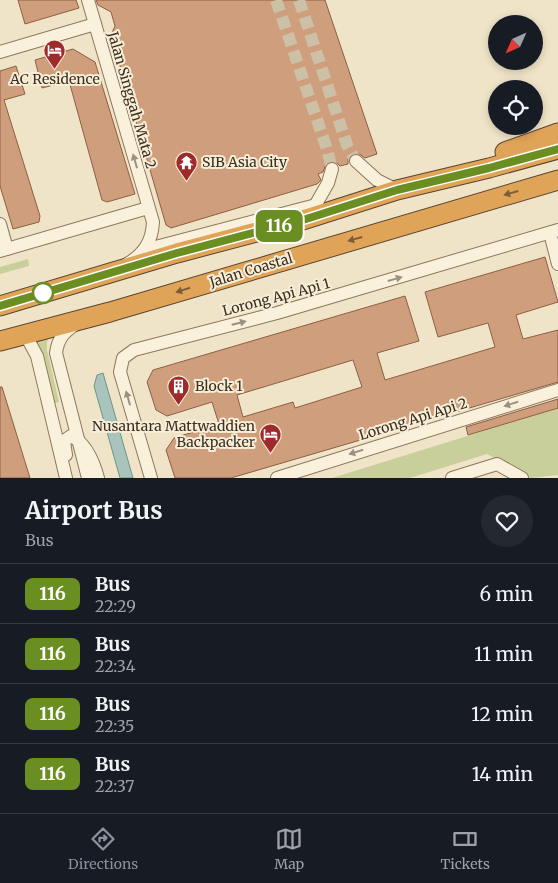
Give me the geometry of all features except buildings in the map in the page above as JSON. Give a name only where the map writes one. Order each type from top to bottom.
[{"type":"highway","points":[[415,185],[439,174],[558,133]]},
{"type":"highway","points":[[0,306],[311,212],[558,149]]},
{"type":"highway","name":"Jalan Coastal","points":[[0,341],[558,180]]},
{"type":"street","name":"Jalan Singgah Mata 2","points":[[88,0],[153,222],[153,236],[144,250]]},
{"type":"street","points":[[0,52],[95,24]]},
{"type":"street","points":[[356,161],[377,180],[397,190]]},
{"type":"street","points":[[107,275],[132,261],[144,250],[311,212],[328,183],[332,169]]},
{"type":"street","points":[[0,224],[3,250],[148,208]]},
{"type":"street","points":[[555,234],[558,264]]},
{"type":"street","name":"Lorong Api Api 1","points":[[151,478],[120,372],[123,358],[134,350],[277,313],[555,234]]},
{"type":"street","points":[[81,319],[62,334],[58,340],[56,353],[88,478]]},
{"type":"street","points":[[25,334],[37,356],[67,478]]},
{"type":"street","name":"Lorong Api Api 2","points":[[277,478],[558,390]]},
{"type":"street","points":[[67,478],[68,465],[64,441],[71,436],[93,460],[98,478]]},
{"type":"street","points":[[452,478],[497,464],[522,478]]},
{"type":"green space","points":[[28,259],[29,266],[0,274],[0,267]]},
{"type":"green space","points":[[51,331],[47,342],[47,350],[59,402],[53,404],[41,352],[35,338]]},
{"type":"green space","points":[[558,408],[558,475],[531,478],[487,454],[410,478],[332,478]]},
{"type":"water","points":[[103,373],[133,478],[120,478],[94,386],[97,375]]},
{"type":"tunnel","points":[[276,0],[327,149],[332,169]]},
{"type":"tunnel","points":[[299,0],[347,145],[356,161]]},
{"type":"bus line","name":"116","points":[[0,306],[177,253],[306,219],[397,190],[558,149]]},
{"type":"place","name":"AC Residence","points":[[55,70]]},
{"type":"place","name":"SIB Asia City","points":[[186,181]]},
{"type":"place","name":"Block 1","points":[[179,405]]},
{"type":"place","name":"Nusantara Mattwaddien Backpacker","points":[[271,453]]}]
